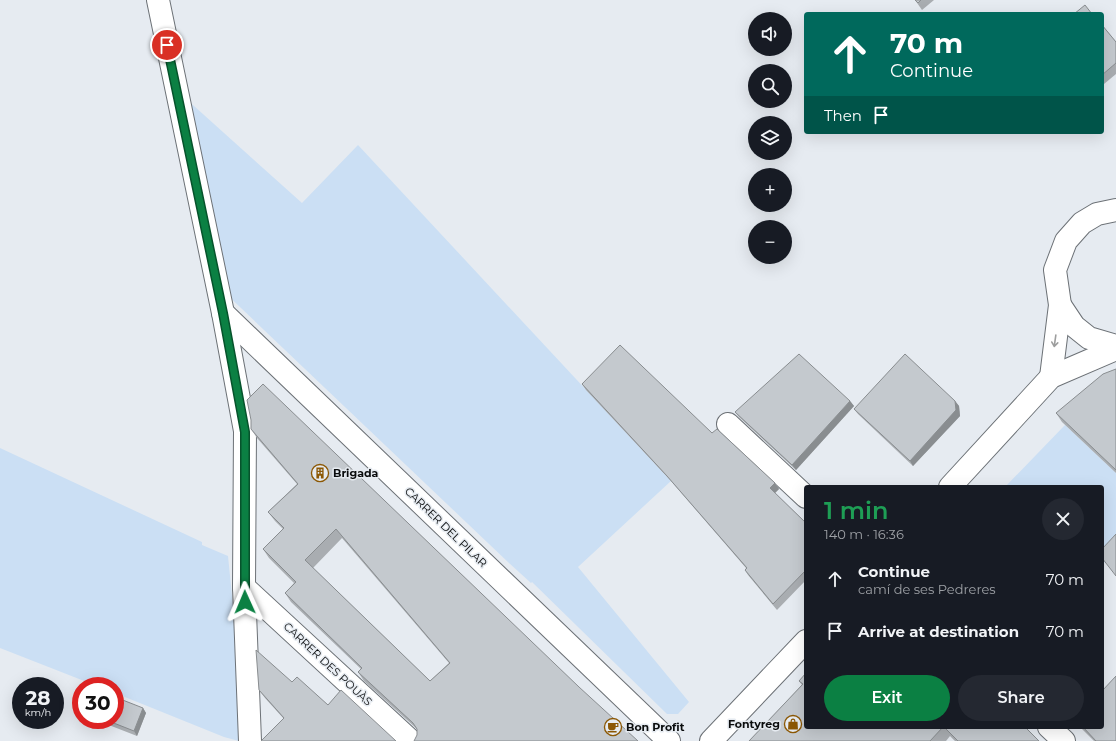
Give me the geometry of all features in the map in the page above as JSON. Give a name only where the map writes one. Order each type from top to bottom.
[{"type":"street","points":[[158,0],[223,313],[245,432],[244,587],[250,741]]},
{"type":"street","points":[[1050,377],[1060,305],[1055,270],[1066,241],[1082,223],[1097,214],[1116,210]]},
{"type":"street","points":[[1060,305],[1074,326],[1089,338],[1116,348]]},
{"type":"street","name":"CARRER DEL PILAR","points":[[223,313],[669,741]]},
{"type":"street","points":[[952,485],[1050,377],[1116,348]]},
{"type":"street","points":[[728,424],[804,495]]},
{"type":"street","name":"CARRER DES POUÀS","points":[[244,587],[411,741]]},
{"type":"street","points":[[712,741],[804,643]]},
{"type":"street","points":[[1051,729],[1064,741]]},
{"type":"shaded area","points":[[184,97],[302,203],[358,145],[671,481],[578,567],[689,702],[678,714],[667,714],[532,582],[531,583],[509,563],[221,289]]},
{"type":"shaded area","points":[[1065,425],[1116,473],[1116,550],[1104,563],[1104,485],[1007,485]]},
{"type":"shaded area","points":[[0,448],[202,542],[202,545],[228,556],[233,606],[239,741],[224,737],[124,697],[124,677],[74,677],[0,648]]},
{"type":"building","points":[[1085,5],[1090,12],[1076,12]]},
{"type":"building","points":[[1104,27],[1116,42],[1116,63],[1104,73]]},
{"type":"building","points":[[620,345],[712,433],[717,429],[775,483],[770,488],[804,521],[804,572],[773,604],[745,570],[747,568],[667,476],[582,384]]},
{"type":"building","points":[[799,354],[850,401],[792,465],[735,412]]},
{"type":"building","points":[[905,354],[955,401],[956,410],[910,461],[854,409]]},
{"type":"building","points":[[1116,369],[1116,470],[1056,413],[1103,374]]},
{"type":"building","points":[[263,384],[579,687],[638,741],[414,741],[417,735],[417,729],[413,723],[358,672],[362,668],[285,593],[296,582],[263,549],[284,528],[268,512],[298,484],[251,429],[251,420],[247,400]],"holes":[[[336,529],[450,663],[430,681],[305,560]]]},
{"type":"building","points":[[1116,534],[1116,576],[1104,561],[1104,547]]},
{"type":"building","points":[[256,650],[292,682],[297,677],[328,705],[341,690],[396,741],[261,741],[284,718],[259,690]]},
{"type":"building","points":[[804,675],[804,729],[941,729],[930,741],[749,741],[803,684],[799,681]]},
{"type":"building","points":[[1116,676],[1116,741],[1096,741],[1085,729],[1104,729],[1104,689]]},
{"type":"building","points":[[124,701],[143,708],[134,731],[124,727]]},
{"type":"building","points":[[946,729],[1027,729],[1039,741],[958,741]]},
{"type":"place","name":"Brigada","points":[[320,473]]},
{"type":"place","name":"Fontyreg","points":[[793,724]]},
{"type":"place","name":"Bon Profit","points":[[613,727]]},
{"type":"route","points":[[167,45],[223,313],[245,432],[245,602]]}]
